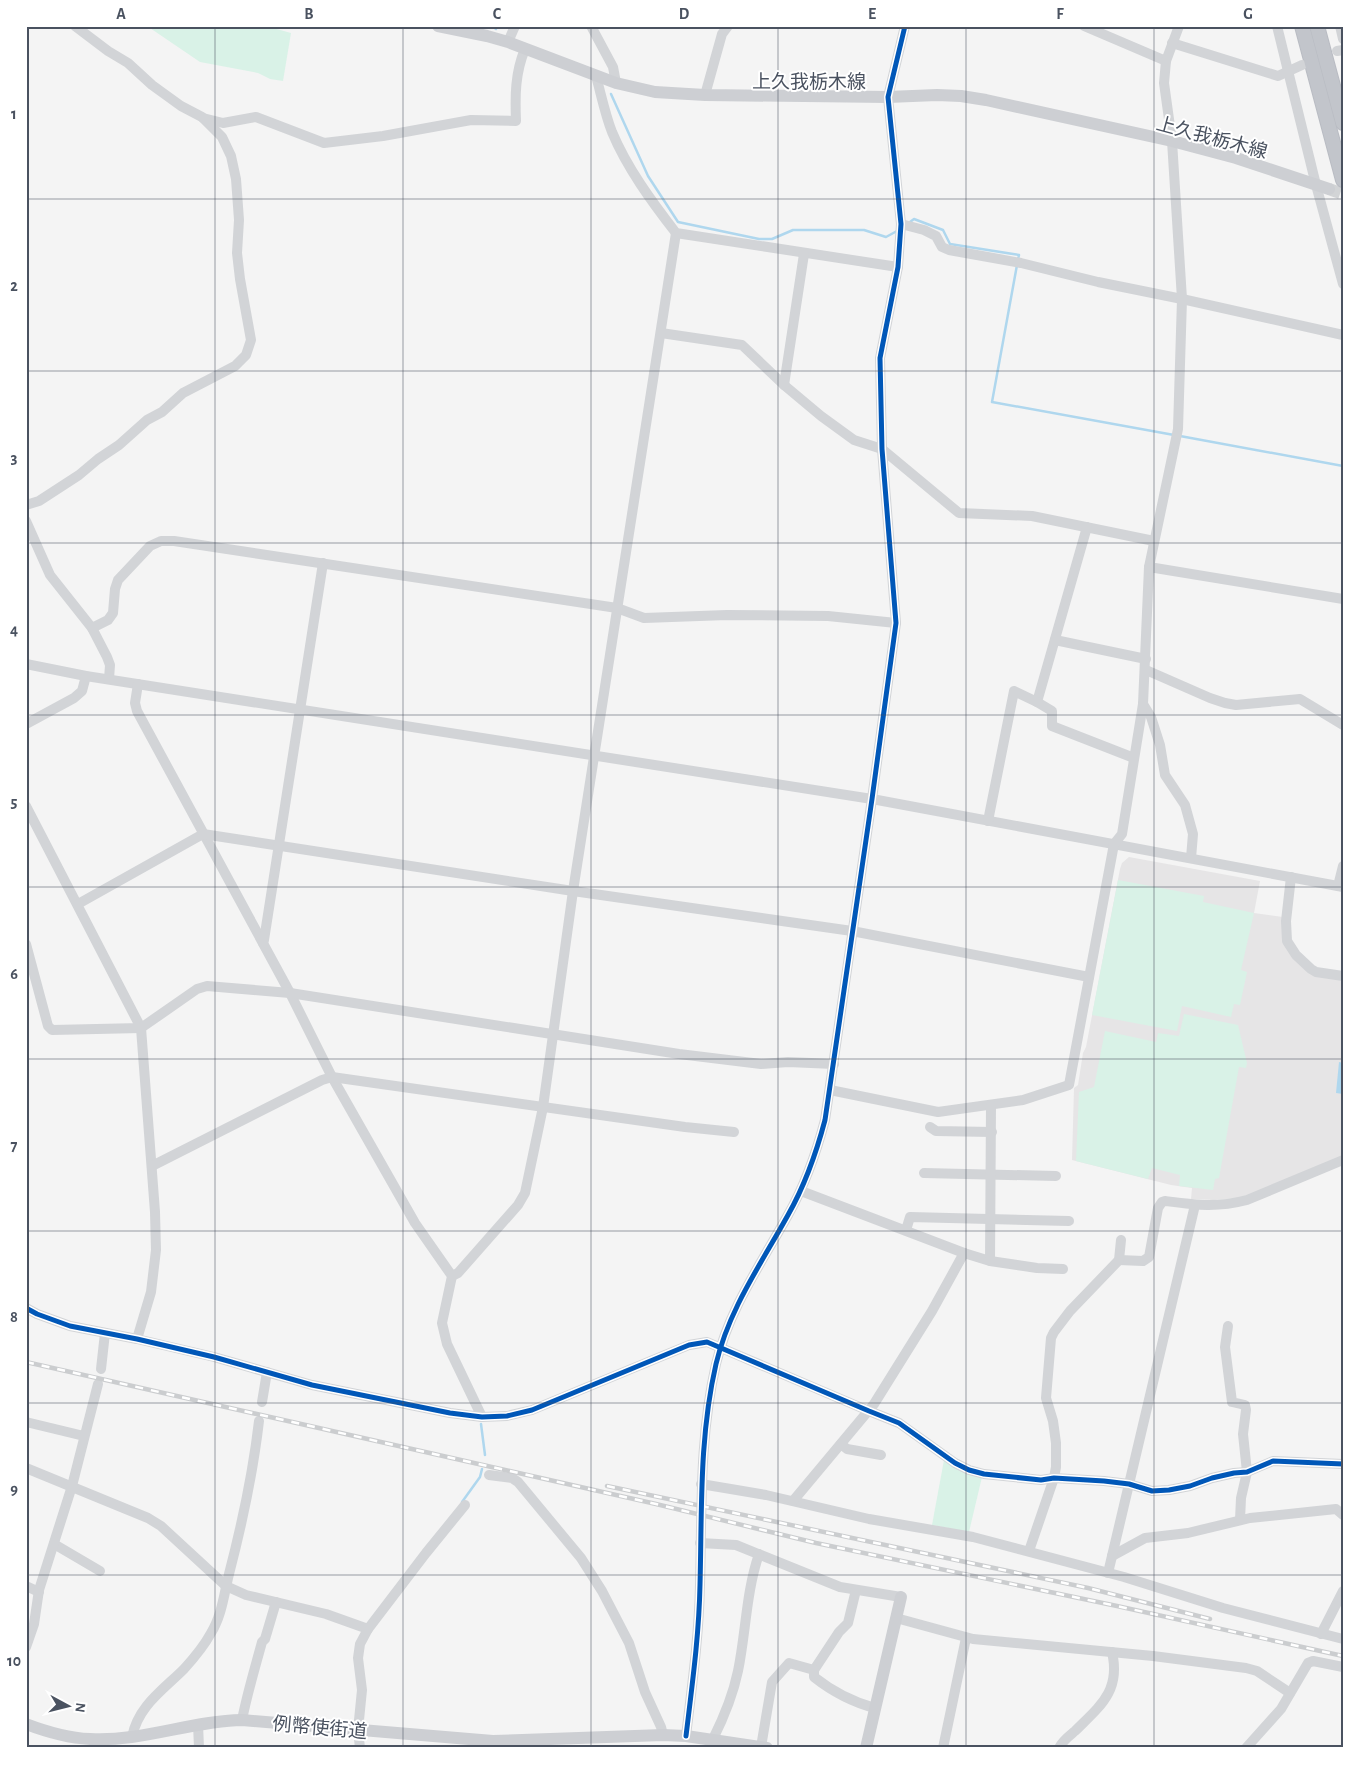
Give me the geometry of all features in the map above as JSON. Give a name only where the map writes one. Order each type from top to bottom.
[{"type":"highway","points":[[1302,26],[1343,180]]},
{"type":"highway","points":[[1317,26],[1343,122]]},
{"type":"main road","name":"上久我栃木線","points":[[438,26],[508,42],[616,83],[655,92],[705,95],[961,96],[1172,141],[1236,158],[1329,189]]},
{"type":"main road","points":[[866,1748],[901,1597]]},
{"type":"main road","name":"例幣使街道","points":[[26,1724],[56,1734],[91,1739],[132,1737],[198,1724],[242,1720],[493,1741],[595,1742],[663,1735],[686,1742],[713,1739],[764,1747]]},
{"type":"street","points":[[75,26],[108,51],[128,63],[152,85],[181,106],[202,117],[223,123],[256,117],[324,144],[383,136],[471,120],[516,121],[515,91],[519,65],[525,49]]},
{"type":"street","points":[[508,42],[515,26]]},
{"type":"street","points":[[590,26],[613,67],[616,83]]},
{"type":"street","points":[[705,95],[722,34],[728,26]]},
{"type":"street","points":[[686,1742],[698,1636],[705,1432],[713,1380],[721,1347],[741,1297],[801,1191],[818,1147],[825,1120],[896,624],[882,449],[880,358],[898,267],[901,224],[888,97],[905,26]]},
{"type":"street","points":[[1084,26],[1166,61]]},
{"type":"street","points":[[830,1090],[932,1112],[943,1112],[1023,1100],[1069,1085],[1114,844],[1122,834],[1143,704],[1146,670],[1149,567],[1178,429],[1182,299],[1172,141],[1164,83],[1166,61],[1179,26]]},
{"type":"street","points":[[1277,26],[1343,284]]},
{"type":"street","points":[[1340,26],[1343,39]]},
{"type":"street","points":[[1172,43],[1278,76],[1302,65]]},
{"type":"street","points":[[596,76],[611,130],[623,155],[654,204],[676,233],[898,267]]},
{"type":"street","points":[[26,505],[39,501],[79,475],[119,445],[147,420],[162,412],[183,393],[235,366],[246,355],[251,340],[238,262],[239,220],[236,178],[231,156],[222,138],[202,117]]},
{"type":"street","points":[[901,224],[918,228],[936,236],[942,247],[948,250],[1020,263],[1098,282],[1343,335]]},
{"type":"street","points":[[452,1276],[458,1273],[518,1205],[525,1193],[543,1107],[573,891],[596,755],[617,608],[676,233]]},
{"type":"street","points":[[784,385],[804,254]]},
{"type":"street","points":[[661,333],[742,344],[784,385],[821,416],[854,440],[882,449],[959,513],[1032,516],[1154,541]]},
{"type":"street","points":[[26,521],[50,575],[92,628],[109,661],[108,679]]},
{"type":"street","points":[[1037,702],[1087,527]]},
{"type":"street","points":[[92,628],[108,620],[113,613],[115,589],[118,580],[150,546],[161,541],[174,541],[617,608],[644,618],[727,615],[828,616],[896,624]]},
{"type":"street","points":[[262,944],[323,563]]},
{"type":"street","points":[[1149,567],[1343,599]]},
{"type":"street","points":[[1055,640],[1146,659]]},
{"type":"street","points":[[26,664],[86,676],[872,799],[1340,886],[1343,866]]},
{"type":"street","points":[[1146,670],[1224,703],[1236,704],[1300,699],[1343,725]]},
{"type":"street","points":[[26,724],[74,698],[82,691],[86,676]]},
{"type":"street","points":[[138,684],[135,704],[137,711],[290,993],[332,1077],[415,1223],[452,1276],[442,1323],[447,1344],[482,1417]]},
{"type":"street","points":[[988,820],[1014,691],[1052,711],[1052,726],[1134,758]]},
{"type":"street","points":[[1143,704],[1160,745],[1166,775],[1185,805],[1193,834],[1191,858]]},
{"type":"street","points":[[26,806],[141,1028],[152,1166],[156,1250],[151,1292],[137,1339]]},
{"type":"street","points":[[78,904],[203,834],[573,891],[852,931],[1089,977]]},
{"type":"street","points":[[1291,877],[1286,921],[1286,941],[1296,955],[1311,969],[1316,972],[1343,976]]},
{"type":"street","points":[[26,944],[48,1026],[52,1030],[141,1028],[196,989],[207,986],[290,993],[679,1054],[761,1064],[788,1062],[834,1064]]},
{"type":"street","points":[[152,1166],[322,1080],[332,1077],[685,1127],[734,1132]]},
{"type":"street","points":[[990,1261],[991,1105]]},
{"type":"street","points":[[930,1127],[936,1131],[992,1132]]},
{"type":"street","points":[[1119,1260],[1143,1261],[1149,1257],[1158,1208],[1162,1202],[1218,1206],[1247,1200],[1343,1160]]},
{"type":"street","points":[[924,1173],[1056,1176]]},
{"type":"street","points":[[801,1191],[990,1261],[1037,1268],[1063,1269]]},
{"type":"street","points":[[1108,1573],[1195,1205]]},
{"type":"street","points":[[906,1230],[910,1217],[1069,1221]]},
{"type":"street","points":[[1029,1551],[1056,1467],[1056,1442],[1053,1421],[1046,1398],[1051,1338],[1070,1311],[1119,1260],[1121,1240]]},
{"type":"street","points":[[792,1501],[869,1411],[932,1312],[964,1252]]},
{"type":"street","points":[[26,1308],[70,1326],[137,1339],[323,1387],[450,1413],[482,1417],[508,1416],[532,1410],[689,1345],[707,1342],[899,1423],[955,1463],[969,1470],[984,1474],[1041,1480],[1054,1478],[1129,1484],[1151,1490],[1169,1490],[1190,1486],[1227,1474],[1247,1472],[1273,1461],[1343,1464]]},
{"type":"street","points":[[1228,1326],[1225,1347],[1232,1402],[1245,1405],[1246,1410],[1243,1434],[1247,1472],[1241,1498],[1240,1520]]},
{"type":"street","points":[[101,1369],[105,1333]]},
{"type":"street","points":[[262,1402],[267,1372]]},
{"type":"street","points":[[26,1646],[34,1624],[39,1592],[72,1486],[98,1384]]},
{"type":"street","points":[[132,1737],[138,1717],[148,1703],[200,1650],[212,1631],[220,1612],[247,1500],[259,1421]]},
{"type":"street","points":[[26,1422],[84,1436]]},
{"type":"street","points":[[841,1444],[847,1449],[881,1455]]},
{"type":"street","points":[[26,1468],[141,1515],[161,1526],[226,1586],[246,1595],[326,1614],[368,1629]]},
{"type":"street","points":[[489,1475],[515,1480],[581,1558],[629,1643],[646,1692],[662,1727],[663,1735]]},
{"type":"street","points":[[702,1484],[792,1501],[869,1519],[973,1537],[1108,1573],[1223,1608],[1343,1639]]},
{"type":"street","points":[[360,1748],[358,1730],[362,1690],[358,1658],[360,1644],[368,1629],[465,1505]]},
{"type":"street","points":[[1112,1556],[1145,1538],[1188,1533],[1240,1520],[1336,1509],[1343,1515]]},
{"type":"street","points":[[700,1543],[736,1545],[840,1587],[901,1597]]},
{"type":"street","points":[[54,1544],[100,1571]]},
{"type":"street","points":[[713,1739],[726,1712],[738,1672],[747,1610],[759,1554]]},
{"type":"street","points":[[26,1586],[39,1592]]},
{"type":"street","points":[[856,1590],[848,1623],[839,1632],[814,1670],[814,1677],[854,1702],[875,1708]]},
{"type":"street","points":[[1321,1634],[1343,1592]]},
{"type":"street","points":[[242,1720],[262,1642],[265,1639],[276,1602]]},
{"type":"street","points":[[896,1618],[966,1638],[1112,1652],[1252,1669],[1290,1693]]},
{"type":"street","points":[[943,1748],[966,1638]]},
{"type":"street","points":[[1059,1748],[1105,1702],[1114,1683],[1112,1652]]},
{"type":"street","points":[[1246,1748],[1281,1709],[1305,1666],[1313,1661],[1343,1667]]},
{"type":"street","points":[[764,1747],[772,1682],[789,1663],[814,1670]]},
{"type":"street","points":[[198,1724],[199,1748]]},
{"type":"shaded area","points":[[1129,857],[1260,881],[1254,913],[1283,917],[1282,931],[1310,972],[1343,979],[1343,1156],[1242,1198],[1213,1200],[1191,1199],[1192,1188],[1171,1185],[1072,1160],[1074,1088],[1078,1085],[1083,1053],[1086,1047],[1120,869],[1122,863]]},
{"type":"green space","points":[[147,26],[266,26],[291,33],[283,81],[270,79],[258,73],[200,62]]},
{"type":"green space","points":[[1118,880],[1204,896],[1203,902],[1254,913],[1241,970],[1247,972],[1240,1005],[1234,1004],[1231,1017],[1182,1006],[1177,1031],[1092,1015]]},
{"type":"green space","points":[[1184,1014],[1238,1025],[1247,1063],[1246,1068],[1239,1067],[1219,1178],[1215,1179],[1213,1190],[1179,1186],[1180,1175],[1152,1168],[1148,1179],[1076,1161],[1079,1092],[1094,1087],[1105,1031],[1156,1042],[1158,1033],[1179,1036]]},
{"type":"green space","points":[[944,1460],[982,1477],[969,1532],[932,1525]]},
{"type":"water","points":[[1339,1062],[1343,1063],[1343,1094],[1336,1093]]},
{"type":"waterway","points":[[492,26],[496,29]]},
{"type":"waterway","points":[[611,94],[648,176],[678,222],[759,239],[772,239],[793,230],[864,230],[886,237],[897,231]]},
{"type":"waterway","points":[[910,222],[914,219],[943,230],[950,244],[1019,255],[1018,259]]},
{"type":"waterway","points":[[1017,265],[992,402],[1174,435]]},
{"type":"waterway","points":[[1180,436],[1343,466]]},
{"type":"waterway","points":[[481,1424],[485,1455]]},
{"type":"waterway","points":[[462,1502],[480,1477],[482,1469]]},
{"type":"tunnel","points":[[1329,189],[1343,194]]},
{"type":"railway","points":[[26,1362],[656,1504],[816,1543],[1117,1606],[1343,1656]]},
{"type":"railway","points":[[607,1486],[1088,1588],[1210,1619]]},
{"type":"cycle path","points":[[686,1736],[698,1623],[704,1447],[716,1364],[737,1306],[805,1181],[825,1120],[896,623],[882,449],[880,358],[898,267],[901,224],[888,97],[905,26]]},
{"type":"cycle path","points":[[26,1308],[70,1326],[214,1357],[312,1385],[450,1413],[482,1417],[507,1416],[532,1410],[689,1345],[707,1342],[899,1423],[955,1463],[969,1470],[984,1474],[1041,1480],[1054,1478],[1104,1481],[1129,1484],[1152,1491],[1190,1486],[1212,1478],[1247,1472],[1273,1461],[1343,1464]]}]
